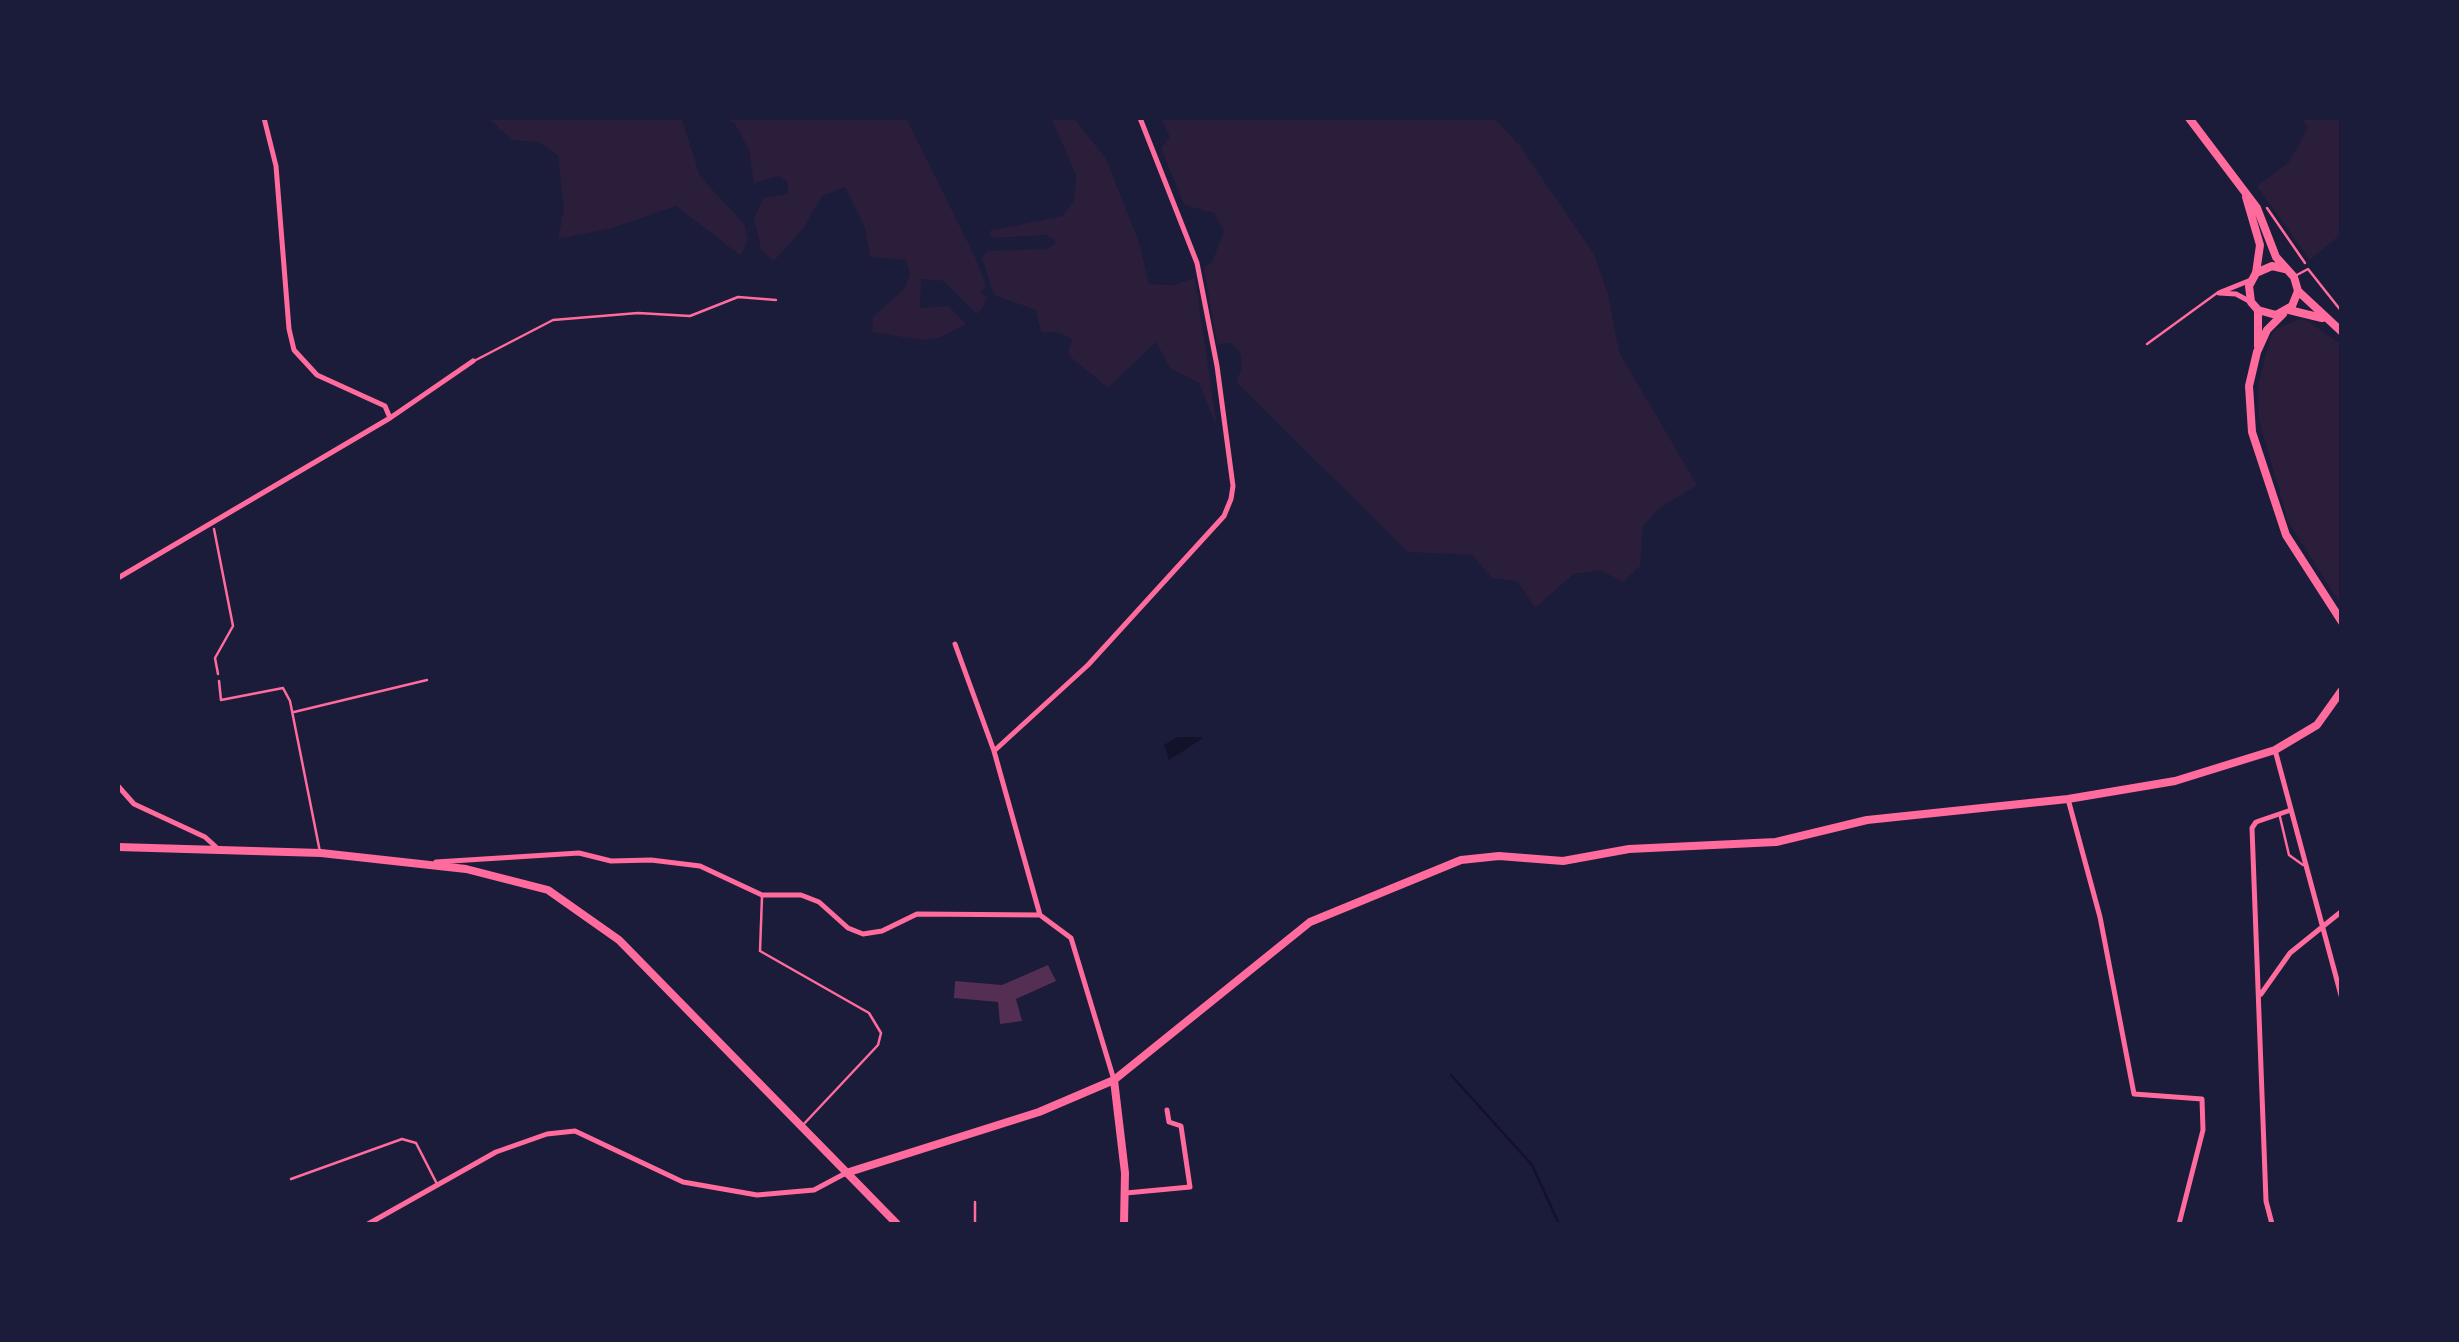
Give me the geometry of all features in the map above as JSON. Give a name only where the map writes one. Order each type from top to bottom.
[{"type":"street","points":[[264,118],[276,166],[288,330],[294,350],[318,375],[385,406],[390,418]]},
{"type":"street","points":[[994,751],[1088,665],[1224,516],[1231,499],[1233,486],[1217,366],[1197,262],[1140,118]]},
{"type":"street","points":[[2188,118],[2258,208],[2276,257],[2291,274],[2298,291],[2322,318],[2342,332]]},
{"type":"street","points":[[2246,195],[2260,245],[2254,276],[2257,352],[2248,406],[2260,460],[2286,535],[2341,622]]},
{"type":"street","points":[[2218,292],[2272,266],[2291,274]]},
{"type":"street","points":[[2257,352],[2267,330],[2286,312],[2298,291]]},
{"type":"street","points":[[2218,292],[2236,294],[2255,306],[2322,318]]},
{"type":"street","points":[[118,578],[390,418],[473,361]]},
{"type":"street","points":[[955,644],[994,751],[1040,916]]},
{"type":"street","points":[[368,1224],[496,1152],[547,1134],[576,1131],[683,1182],[757,1195],[814,1190],[846,1173],[1040,1112],[1114,1080],[1310,922],[1461,860],[1499,856],[1563,861],[1630,849],[1776,842],[1867,820],[2068,799],[2217,772],[2275,750],[2317,724],[2342,690]]},
{"type":"street","points":[[2275,750],[2342,999]]},
{"type":"street","points":[[118,786],[134,804],[205,837],[216,848]]},
{"type":"street","points":[[2068,799],[2100,917],[2134,1094],[2202,1100],[2203,1130],[2179,1224]]},
{"type":"street","points":[[2272,1224],[2266,1202],[2252,828],[2256,822],[2292,810]]},
{"type":"street","points":[[118,847],[321,853],[524,880],[573,904],[619,940],[897,1224]]},
{"type":"street","points":[[423,864],[579,852],[611,861],[700,866],[762,895],[802,895],[862,934],[882,932],[917,914],[1040,916],[1071,938],[1114,1080],[1126,1193],[1124,1224]]},
{"type":"street","points":[[2259,996],[2290,952],[2342,910]]},
{"type":"street","points":[[1126,1193],[1190,1188],[1181,1126],[1169,1122],[1167,1110]]},
{"type":"lane","points":[[2291,274],[2308,269],[2342,312]]},
{"type":"lane","points":[[2147,344],[2218,292]]},
{"type":"lane","points":[[473,361],[553,320],[638,313],[690,316],[738,298],[776,300]]},
{"type":"lane","points":[[292,712],[427,680]]},
{"type":"lane","points":[[218,681],[222,700],[283,688],[292,712],[321,853]]},
{"type":"lane","points":[[2280,816],[2288,855],[2307,868]]},
{"type":"lane","points":[[762,895],[760,951],[870,1013],[881,1033],[878,1045],[802,1126]]},
{"type":"lane","points":[[291,1179],[402,1139],[416,1143],[438,1186]]},
{"type":"lane","points":[[975,1202],[975,1224]]},
{"type":"path","points":[[2265,205],[2308,269]]},
{"type":"path","points":[[212,521],[233,626],[215,658],[218,681]]},
{"type":"shaded area","points":[[488,118],[682,120],[700,176],[744,224],[748,239],[741,256],[676,206],[609,229],[558,239],[564,209],[558,155],[538,142],[512,140]]},
{"type":"shaded area","points":[[725,118],[906,118],[976,259],[986,286],[980,293],[988,296],[983,307],[977,314],[944,281],[921,279],[920,308],[949,306],[966,324],[939,338],[920,340],[872,332],[873,317],[905,288],[910,274],[906,260],[870,257],[864,225],[845,187],[822,196],[803,229],[774,261],[761,250],[754,218],[763,198],[788,194],[788,183],[779,176],[754,183],[749,150],[735,124]]},
{"type":"shaded area","points":[[1051,118],[1074,118],[1106,159],[1139,242],[1149,284],[1173,285],[1195,278],[1217,427],[1199,383],[1170,368],[1156,342],[1108,388],[1068,355],[1072,339],[1060,333],[1041,332],[1036,310],[994,295],[982,258],[987,251],[1048,249],[1056,242],[1046,235],[992,238],[989,231],[1062,216],[1074,201],[1076,175]]},
{"type":"shaded area","points":[[1161,118],[1494,118],[1520,146],[1594,254],[1608,294],[1619,352],[1697,485],[1657,510],[1643,526],[1640,566],[1623,582],[1600,570],[1574,574],[1535,608],[1518,582],[1492,578],[1472,555],[1408,552],[1236,382],[1242,367],[1240,352],[1230,343],[1217,344],[1204,267],[1212,262],[1224,231],[1214,213],[1184,205],[1161,148],[1170,137]]},
{"type":"shaded area","points":[[2300,118],[2341,118],[2341,234],[2310,260],[2257,186],[2288,163],[2308,127]]},
{"type":"shaded area","points":[[2303,318],[2341,344],[2341,605],[2288,521],[2259,420],[2258,385],[2271,336],[2277,328]]},
{"type":"shaded area","points":[[1178,737],[1203,738],[1169,760],[1164,745]]},
{"type":"building","points":[[1048,965],[1056,981],[1016,999],[1022,1021],[1000,1024],[998,1002],[954,998],[955,981],[1002,985]]},
{"type":"waterway","points":[[1451,1075],[1532,1165],[1559,1224]]}]
